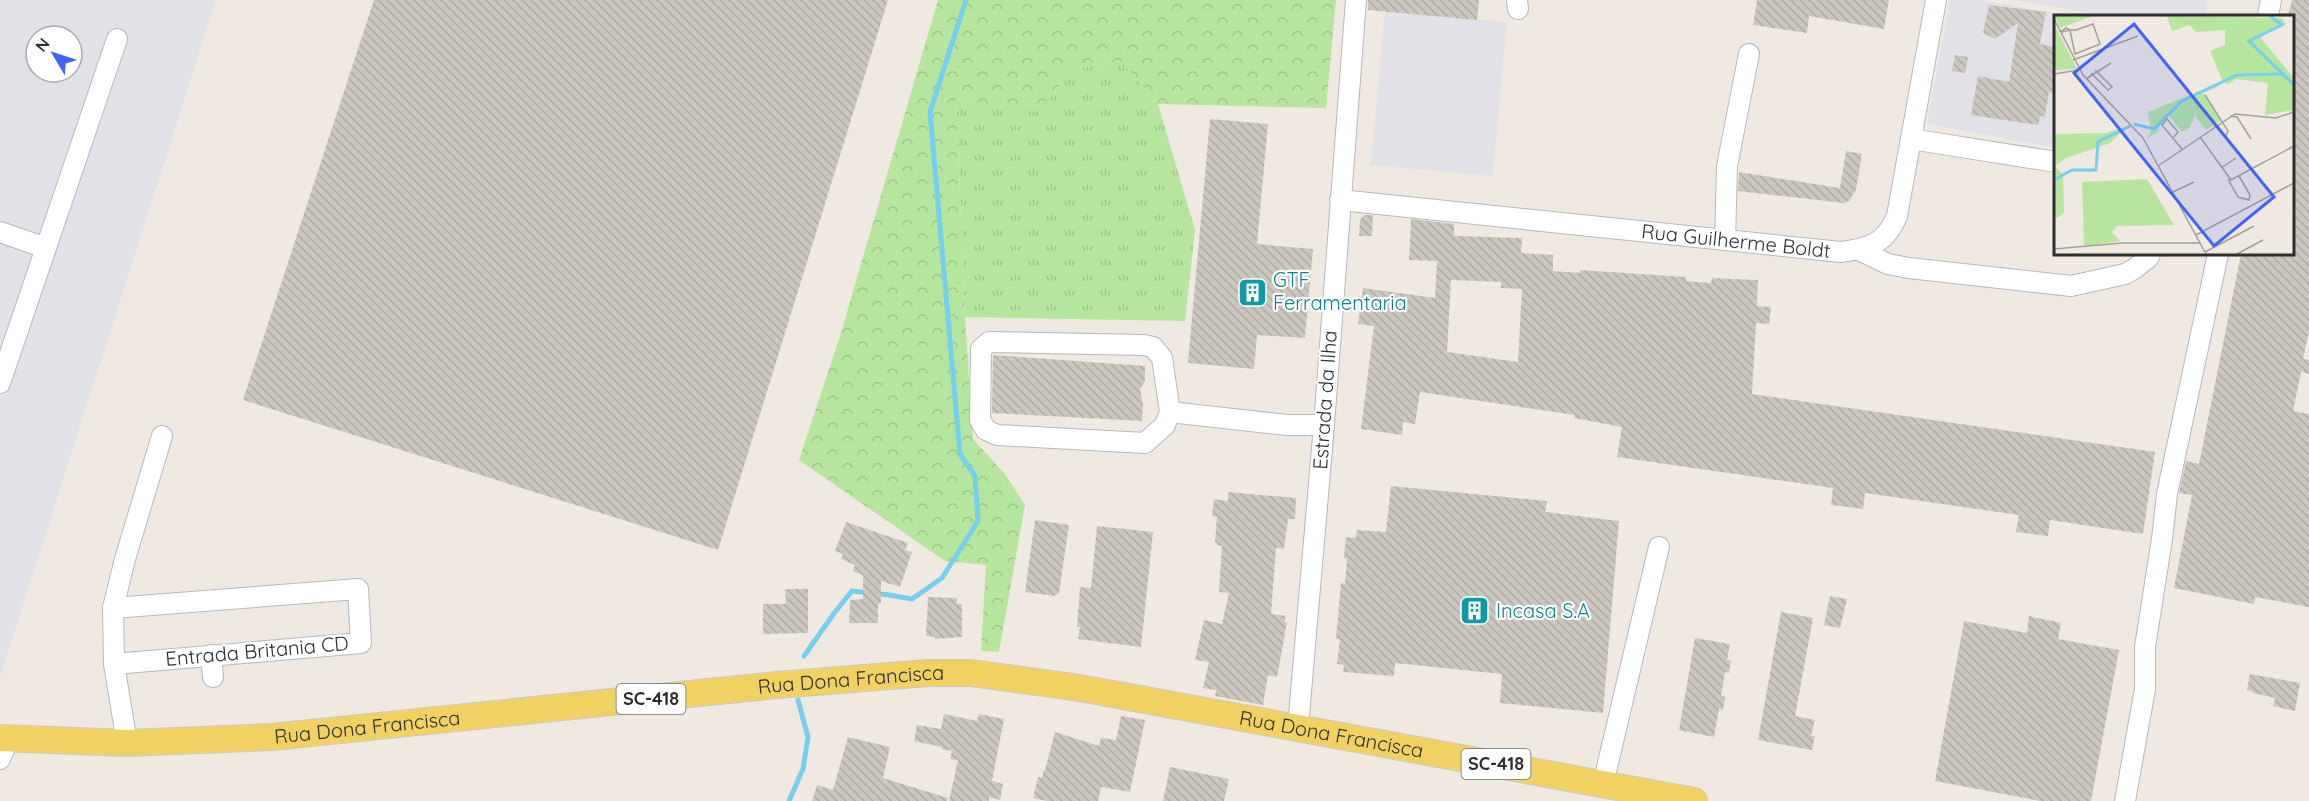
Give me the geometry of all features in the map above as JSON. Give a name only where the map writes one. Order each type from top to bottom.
[{"type":"main road","name":"Rua Dona Francisca","points":[[3,745],[272,737],[789,684],[928,673],[971,673],[1029,680],[1694,801]]},
{"type":"street","name":"Estrada da Ilha","points":[[1298,728],[1324,425],[1356,0]]},
{"type":"street","name":"Rua Guilherme Boldt","points":[[1340,200],[1841,252],[1859,250],[1877,243],[1890,232],[1897,216],[1936,0]]},
{"type":"street","points":[[2268,15],[2271,0]]},
{"type":"street","points":[[0,383],[117,39]]},
{"type":"street","points":[[1725,240],[1727,166],[1749,54]]},
{"type":"street","points":[[1911,139],[2054,162]]},
{"type":"street","points":[[0,232],[46,248]]},
{"type":"street","points":[[1859,250],[1888,264],[1909,268],[2071,286],[2125,273],[2134,269],[2150,255]]},
{"type":"street","points":[[2125,801],[2145,689],[2145,647],[2167,494],[2218,255]]},
{"type":"street","points":[[989,342],[1153,347],[1162,358],[1170,412],[1165,425],[1145,443],[997,435],[986,430],[980,420],[981,349],[989,342]]},
{"type":"street","points":[[1170,412],[1287,425],[1324,425]]},
{"type":"street","points":[[127,742],[114,664],[113,608],[125,559],[162,436]]},
{"type":"street","points":[[1604,784],[1659,547]]},
{"type":"street","name":"Entrada Britania CD","points":[[113,608],[358,589],[361,643],[114,664]]},
{"type":"street","points":[[212,655],[213,677]]},
{"type":"shaded area","points":[[0,0],[216,0],[0,677]]},
{"type":"shaded area","points":[[1386,0],[1479,0],[1477,20],[1507,22],[1493,176],[1371,165]]},
{"type":"shaded area","points":[[1950,0],[1981,0],[2067,15],[2054,15],[2054,148],[1927,124]]},
{"type":"shaded area","points":[[2016,0],[2208,0],[2205,15],[2099,15]]},
{"type":"green space","points":[[938,0],[1336,0],[1326,108],[1158,104],[1121,61],[1072,69],[1039,112],[956,99],[965,317],[973,439],[1004,473],[1025,505],[999,652],[981,651],[986,565],[945,561],[799,460],[840,336]]},
{"type":"green space","points":[[1121,61],[1158,104],[1195,230],[1185,321],[965,317],[956,99],[1039,111],[1072,69]]},
{"type":"building","points":[[374,0],[888,0],[718,550],[243,400]]},
{"type":"building","points":[[1368,0],[1479,0],[1477,20],[1368,10]]},
{"type":"building","points":[[1757,0],[1889,0],[1884,29],[1809,16],[1807,33],[1753,25]]},
{"type":"building","points":[[2292,0],[2309,0],[2309,331],[2303,359],[2309,360],[2309,374],[2301,372],[2293,411],[2309,414],[2309,607],[2255,597],[2254,604],[2174,588],[2192,495],[2179,493],[2186,461],[2199,464],[2241,255],[2294,255],[2294,15],[2288,15]]},
{"type":"building","points":[[1989,5],[2046,12],[2040,44],[2054,47],[2054,94],[2049,92],[2045,117],[2040,116],[2038,125],[1971,115],[1978,76],[2009,82],[2018,23],[1995,39],[1983,33]]},
{"type":"building","points":[[1955,55],[1968,57],[1965,73],[1952,71]]},
{"type":"building","name":"GTF Ferramentaria","points":[[1210,119],[1268,124],[1257,244],[1313,249],[1305,338],[1257,335],[1254,369],[1188,363]]},
{"type":"building","points":[[1846,151],[1862,154],[1856,190],[1849,201],[1844,203],[1738,191],[1739,172],[1840,188]]},
{"type":"building","points":[[1364,215],[1373,215],[1372,236],[1359,236],[1360,220]]},
{"type":"building","points":[[1411,219],[1454,224],[1454,236],[1522,238],[1521,253],[1553,255],[1553,271],[1580,273],[1580,270],[1686,277],[1686,281],[1711,283],[1712,278],[1758,280],[1757,306],[1771,307],[1769,324],[1756,323],[1752,394],[2155,452],[2143,534],[2050,520],[2048,536],[2016,532],[2019,515],[1865,493],[1863,509],[1831,505],[1833,488],[1617,457],[1622,427],[1574,418],[1575,415],[1420,392],[1415,424],[1403,422],[1402,435],[1361,429],[1374,326],[1358,324],[1363,288],[1435,298],[1437,261],[1409,260]],"holes":[[[1451,280],[1501,282],[1501,288],[1522,289],[1518,362],[1447,352]]]},
{"type":"building","points":[[993,355],[1145,366],[1145,381],[1140,389],[1143,405],[1142,421],[992,413]]},
{"type":"building","name":"Incasa S.A","points":[[1391,486],[1547,501],[1545,512],[1619,521],[1603,713],[1500,703],[1502,674],[1395,663],[1394,676],[1343,672],[1344,665],[1337,664],[1340,639],[1336,639],[1341,583],[1345,584],[1346,537],[1356,538],[1357,530],[1386,532]]},
{"type":"building","points":[[1228,492],[1296,498],[1295,519],[1288,519],[1284,549],[1276,548],[1271,614],[1286,616],[1284,622],[1287,622],[1277,677],[1268,675],[1263,705],[1215,696],[1216,690],[1203,688],[1209,662],[1195,660],[1204,620],[1222,624],[1229,593],[1219,592],[1222,546],[1215,542],[1217,517],[1212,516],[1214,499],[1228,501]]},
{"type":"building","points":[[1035,520],[1069,525],[1059,593],[1054,596],[1025,592]]},
{"type":"building","points":[[846,522],[908,543],[905,550],[912,552],[900,587],[881,581],[878,623],[849,623],[850,600],[863,599],[863,575],[853,571],[855,565],[841,559],[843,554],[835,551]]},
{"type":"building","points":[[1097,526],[1153,532],[1141,647],[1078,639],[1080,587],[1091,588]]},
{"type":"building","points":[[785,589],[808,589],[808,633],[763,634],[763,604],[786,604]]},
{"type":"building","points":[[1830,596],[1847,599],[1840,628],[1824,625]]},
{"type":"building","points":[[928,597],[957,598],[957,604],[962,604],[962,637],[935,639],[935,637],[926,636]]},
{"type":"building","points":[[1781,612],[1813,618],[1795,716],[1815,720],[1811,736],[1815,736],[1812,750],[1758,740]]},
{"type":"building","points":[[2029,616],[2061,623],[2058,639],[2119,650],[2091,801],[2040,801],[1935,781],[1964,621],[2027,633]]},
{"type":"building","points":[[1695,638],[1730,644],[1727,660],[1731,660],[1729,673],[1725,672],[1721,696],[1725,697],[1723,710],[1719,709],[1714,737],[1679,730]]},
{"type":"building","points":[[2250,674],[2300,683],[2295,711],[2273,706],[2275,698],[2247,690]]},
{"type":"building","points":[[944,714],[977,721],[979,714],[1004,719],[992,781],[1003,784],[1000,800],[989,797],[989,801],[949,801],[958,760],[950,759],[952,751],[914,741],[917,725],[941,729]]},
{"type":"building","points":[[1121,716],[1145,720],[1130,792],[1101,787],[1098,801],[1047,801],[1033,798],[1038,777],[1042,778],[1045,770],[1055,732],[1099,746],[1101,738],[1116,740]]},
{"type":"building","points":[[848,737],[890,747],[883,778],[948,798],[947,801],[812,801],[817,785],[833,790]]},
{"type":"building","points":[[1170,767],[1229,779],[1224,801],[1163,801]]},
{"type":"waterway","points":[[804,656],[852,591],[912,599],[942,578],[978,521],[975,476],[960,454],[930,112],[966,0]]},
{"type":"waterway","points":[[789,801],[803,769],[808,737],[798,700]]},
{"type":"place","name":"GTF Ferramentaria","points":[[1252,292]]},
{"type":"place","name":"Incasa S.A","points":[[1475,611]]}]
